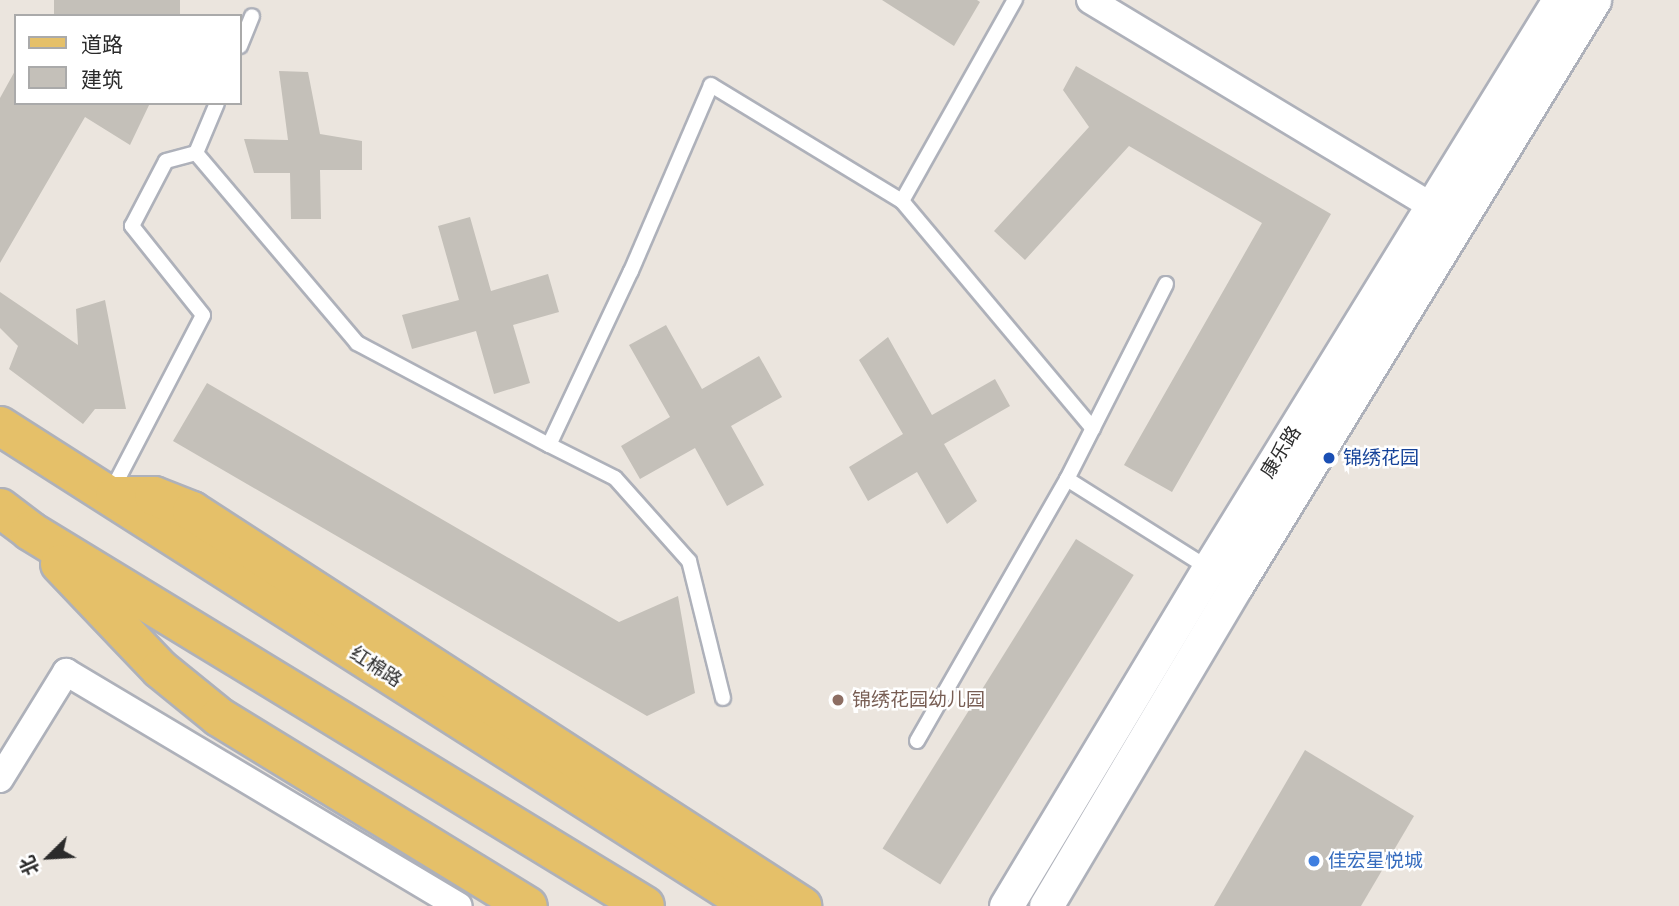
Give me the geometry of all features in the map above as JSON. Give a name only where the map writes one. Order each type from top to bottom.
[{"type":"main road","name":"红棉路","points":[[0,426],[753,906]]},
{"type":"main road","points":[[109,496],[154,496],[192,511],[802,906]]},
{"type":"main road","points":[[0,509],[30,531],[645,906]]},
{"type":"main road","points":[[30,531],[160,669],[219,717],[528,906]]},
{"type":"street","points":[[1090,0],[1446,215]]},
{"type":"street","name":"康乐路","points":[[1046,906],[1236,586],[1446,215],[1559,0]]},
{"type":"street","name":"康乐路","points":[[1006,906],[1209,568],[1594,0]]},
{"type":"street","points":[[0,779],[66,672],[453,905]]},
{"type":"lane","points":[[902,201],[1015,0]]},
{"type":"lane","points":[[242,41],[252,16]]},
{"type":"lane","points":[[549,445],[631,271],[710,85],[902,201],[1093,429]]},
{"type":"lane","points":[[197,153],[215,105]]},
{"type":"lane","points":[[197,153],[357,343],[615,478],[689,561],[723,698]]},
{"type":"lane","points":[[109,496],[203,316],[132,226],[166,161],[197,153]]},
{"type":"lane","points":[[917,741],[1067,479],[1166,284]]},
{"type":"lane","points":[[1067,479],[1236,586]]},
{"type":"building","points":[[54,0],[180,0],[180,14],[54,14]]},
{"type":"building","points":[[882,0],[977,0],[980,2],[954,46]]},
{"type":"building","points":[[1076,66],[1331,214],[1172,492],[1124,465],[1262,223],[1129,146],[1025,260],[994,231],[1089,127],[1063,90]]},
{"type":"building","points":[[279,71],[308,72],[320,134],[362,141],[362,170],[320,170],[321,219],[291,219],[290,173],[254,173],[244,139],[288,140]]},
{"type":"building","points":[[14,73],[14,105],[149,105],[130,145],[85,117],[0,263],[0,98]]},
{"type":"building","points":[[470,217],[491,291],[548,274],[559,312],[513,325],[530,383],[494,394],[476,331],[412,349],[402,315],[459,300],[438,226]]},
{"type":"building","points":[[0,292],[78,345],[76,309],[105,300],[126,409],[95,409],[83,424],[9,369],[18,346],[0,328]]},
{"type":"building","points":[[666,325],[702,389],[759,356],[782,397],[731,426],[764,485],[727,506],[695,448],[640,479],[621,446],[670,417],[629,345]]},
{"type":"building","points":[[888,337],[932,415],[995,379],[1010,406],[944,444],[977,501],[947,524],[917,472],[868,501],[849,467],[903,434],[859,360]]},
{"type":"building","points":[[207,383],[619,622],[678,596],[695,693],[647,716],[173,441]]},
{"type":"building","points":[[1076,539],[1134,575],[940,885],[883,849]]},
{"type":"building","name":"佳宏星悦城","points":[[1305,750],[1414,816],[1361,906],[1214,906]]},
{"type":"place","name":"锦绣花园","points":[[1329,458]]},
{"type":"place","name":"锦绣花园幼儿园","points":[[838,700]]},
{"type":"place","name":"佳宏星悦城","points":[[1314,861]]}]
